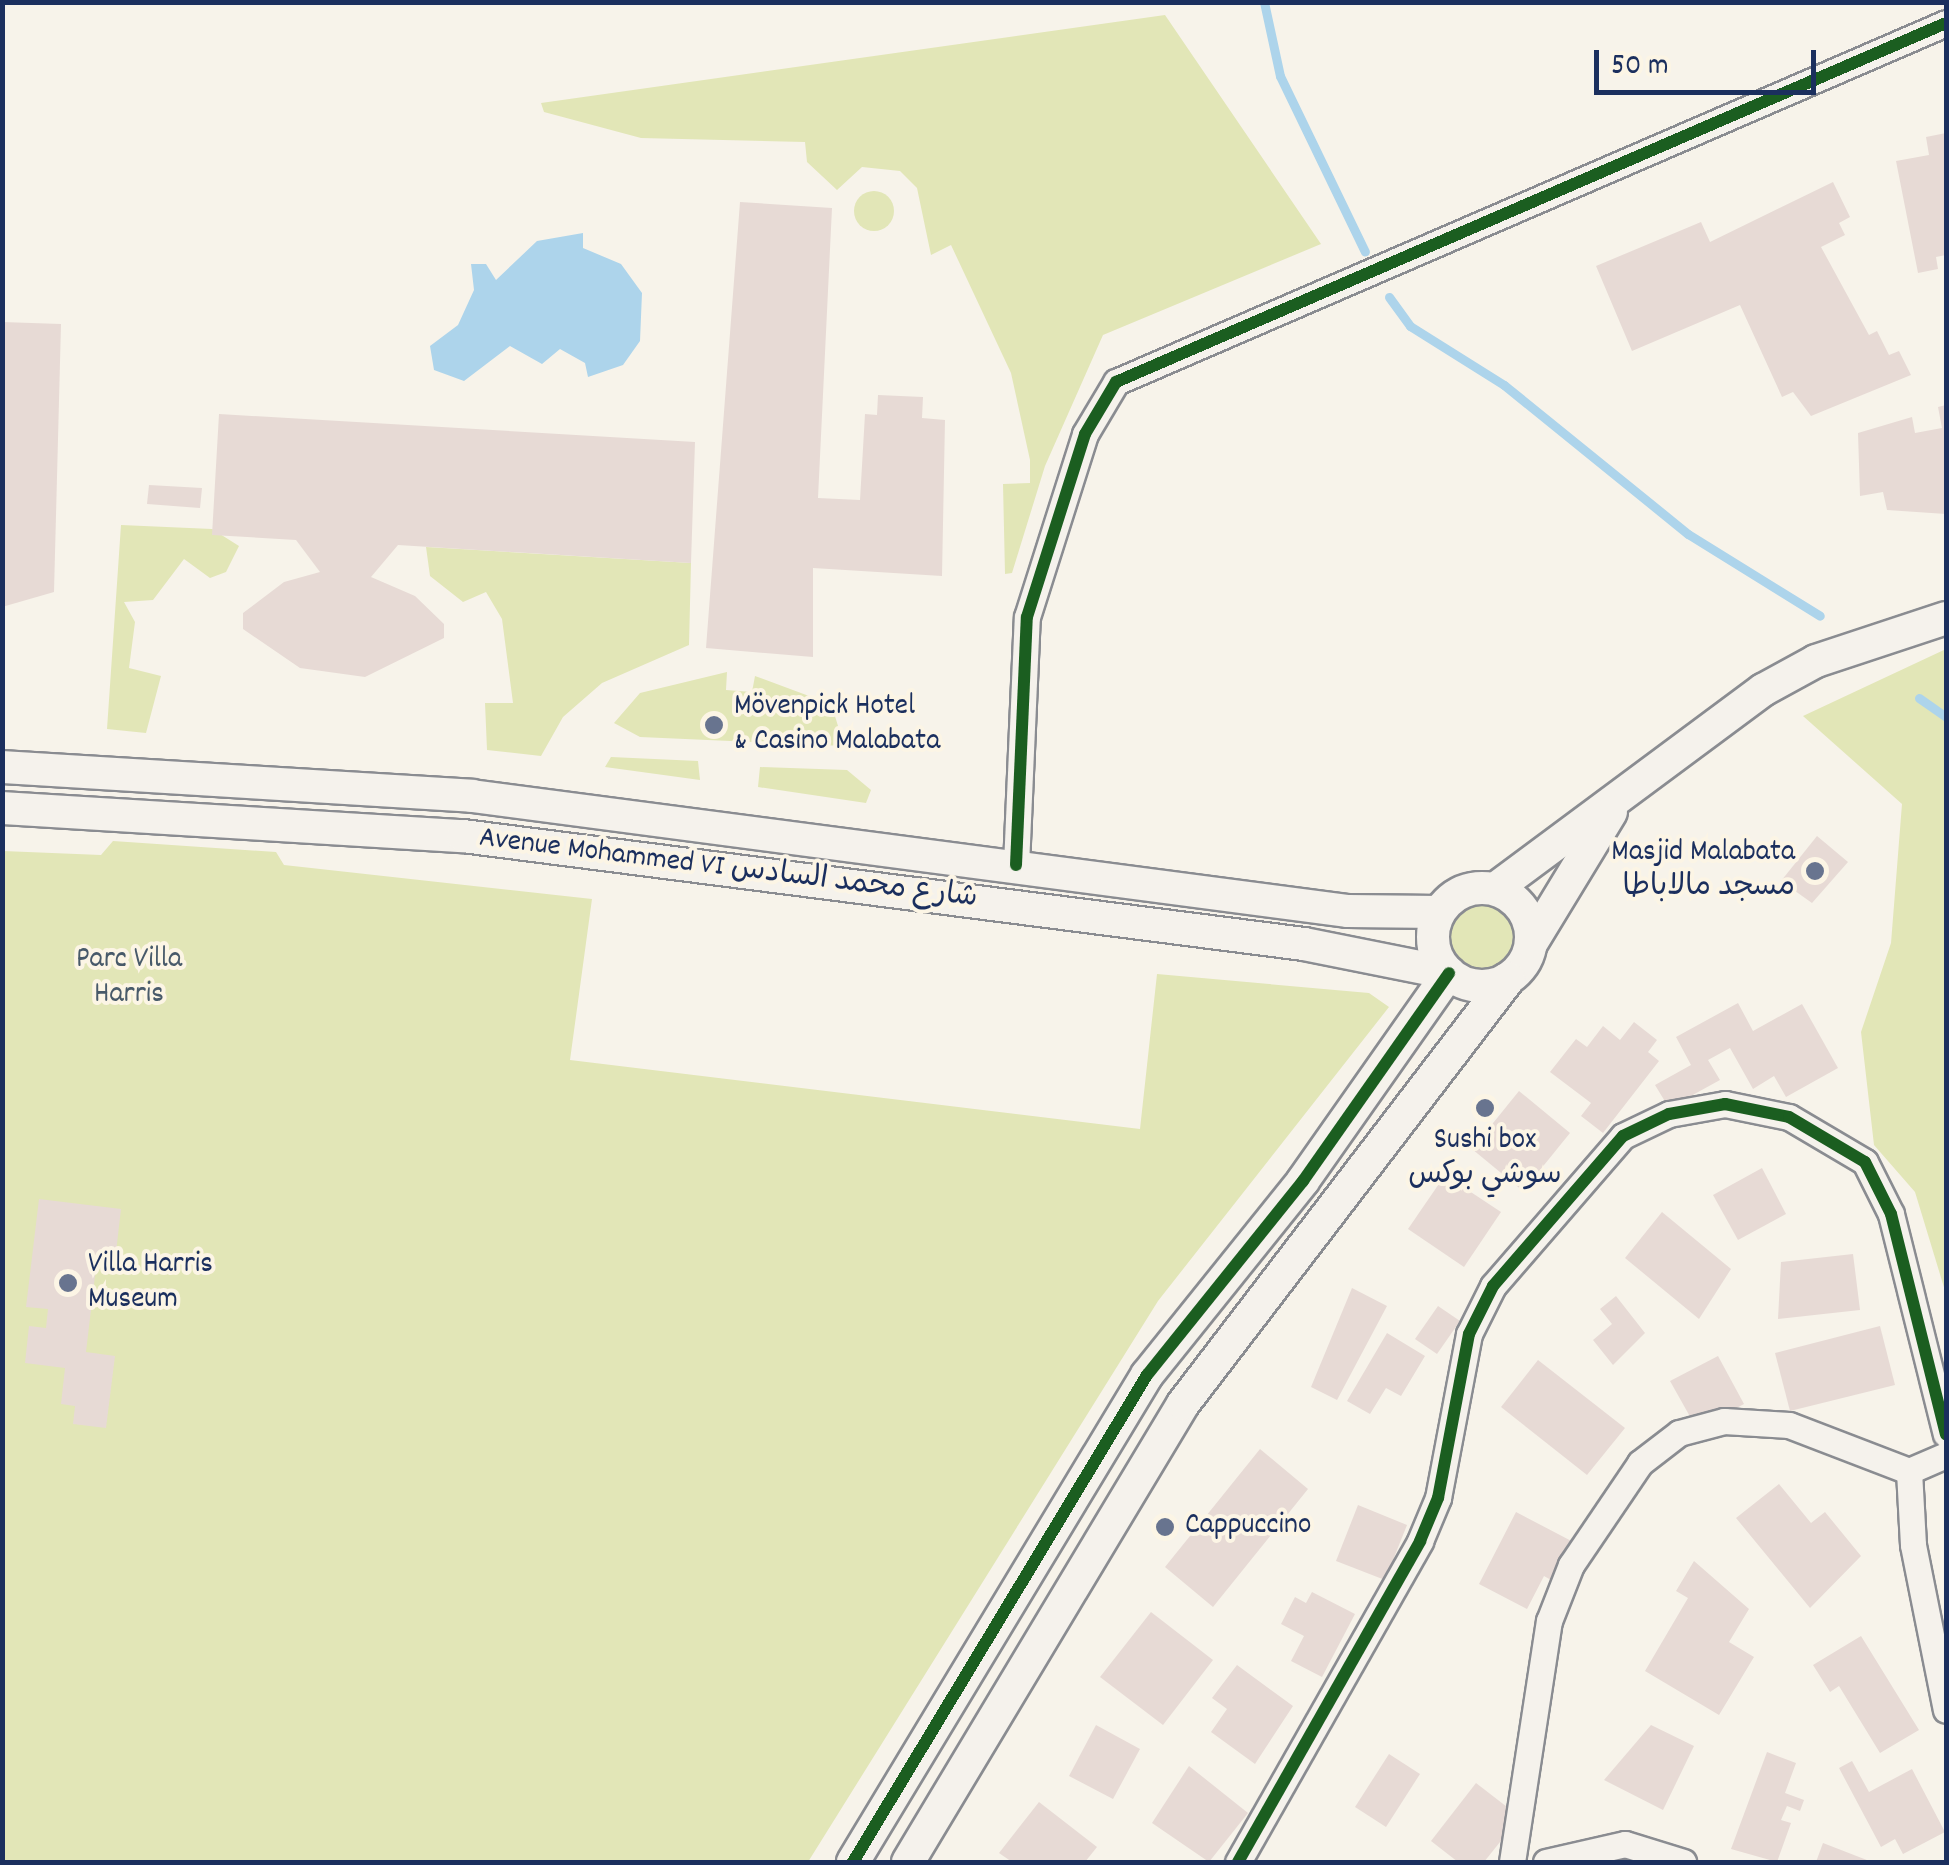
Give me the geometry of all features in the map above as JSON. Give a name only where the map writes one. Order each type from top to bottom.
[{"type":"main road","points":[[1510,978],[1478,986],[1449,973],[1433,945],[1439,912],[1462,891],[1495,888],[1802,668],[1946,618]]},
{"type":"main road","name":"Avenue Mohammed VI شارع محمد السادس","points":[[2,767],[472,796],[1348,911],[1439,912]]},
{"type":"main road","points":[[908,1862],[1183,1404],[1510,978],[1622,796]]},
{"type":"main road","name":"Avenue Mohammed VI شارع محمد السادس","points":[[2,808],[463,836],[1304,944],[1449,973]]},
{"type":"main road","points":[[1495,888],[1523,908],[1532,942]]},
{"type":"main road","points":[[853,1862],[1146,1375],[1303,1181],[1449,973]]},
{"type":"street","points":[[1016,865],[1028,617],[1100,404],[1138,365],[1408,254],[1946,23]]},
{"type":"street","points":[[1238,1862],[1420,1542],[1438,1498],[1469,1334],[1493,1286],[1623,1136],[1668,1114],[1756,1108],[1865,1162],[1892,1214],[1946,1434]]},
{"type":"street","points":[[1512,1862],[1550,1621],[1571,1565],[1640,1463],[1679,1434],[1724,1422],[1790,1425],[1909,1471],[1946,1455]]},
{"type":"street","points":[[1909,1471],[1913,1546],[1946,1710]]},
{"type":"street","points":[[1546,1862],[1625,1844],[1683,1862]]},
{"type":"green space","points":[[1165,15],[1321,244],[1103,335],[1045,466],[1012,573],[1005,574],[1003,484],[1030,483],[1030,460],[1011,373],[951,245],[931,255],[917,188],[900,171],[862,167],[837,190],[807,162],[805,142],[641,138],[544,112],[541,103]]},
{"type":"green space","points":[[874,191],[888,197],[894,211],[888,225],[874,231],[860,225],[854,211],[860,197]]},
{"type":"green space","points":[[121,525],[212,529],[239,546],[226,572],[210,578],[184,559],[153,600],[124,602],[135,622],[129,668],[161,676],[146,733],[107,729]]},
{"type":"green space","points":[[426,547],[691,563],[689,645],[602,683],[563,717],[541,756],[487,750],[485,703],[513,703],[502,619],[486,592],[463,602],[430,576]]},
{"type":"green space","points":[[1946,649],[1946,1294],[1915,1192],[1874,1145],[1861,1032],[1891,943],[1902,804],[1803,716]]},
{"type":"green space","points":[[727,672],[726,690],[752,692],[755,676],[809,696],[835,716],[844,746],[640,737],[614,723],[640,693]]},
{"type":"green space","points":[[611,757],[698,761],[700,780],[605,767]]},
{"type":"green space","points":[[760,767],[847,770],[871,790],[866,803],[758,787]]},
{"type":"green space","name":"Parc Villa Harris","points":[[113,841],[276,852],[284,865],[592,899],[570,1060],[1140,1129],[1157,974],[1369,993],[1389,1007],[1158,1301],[808,1862],[3,1862],[3,851],[101,855]]},
{"type":"green space","points":[[1482,905],[1505,915],[1515,938],[1505,961],[1482,971],[1459,961],[1449,938],[1459,915]]},
{"type":"water","points":[[583,233],[583,248],[621,264],[642,293],[640,341],[623,365],[588,377],[585,363],[560,349],[542,364],[510,346],[464,381],[434,370],[430,346],[458,325],[474,290],[471,264],[486,264],[496,280],[537,241]]},
{"type":"building","points":[[1946,133],[1946,255],[1936,257],[1938,269],[1918,273],[1896,161],[1929,155],[1926,137]]},
{"type":"building","points":[[1833,182],[1850,217],[1839,223],[1845,235],[1821,247],[1869,335],[1877,331],[1889,355],[1899,351],[1911,375],[1811,416],[1793,392],[1782,397],[1740,305],[1632,351],[1596,266],[1701,222],[1710,242]]},
{"type":"building","points":[[740,202],[832,208],[818,498],[860,500],[865,414],[877,415],[878,395],[923,397],[922,418],[945,420],[942,576],[813,568],[813,657],[706,648]]},
{"type":"building","points":[[2,322],[61,324],[54,592],[2,607]]},
{"type":"building","points":[[1946,405],[1946,514],[1887,510],[1883,492],[1860,496],[1858,433],[1912,417],[1915,433],[1942,428],[1938,407]]},
{"type":"building","points":[[219,414],[695,442],[691,563],[398,545],[371,577],[415,596],[444,624],[444,638],[365,677],[300,668],[243,629],[243,613],[284,582],[320,572],[296,540],[212,535]]},
{"type":"building","points":[[149,485],[202,488],[200,508],[147,504]]},
{"type":"building","name":"Masjid Malabata مسجد مالاباطا","points":[[1817,836],[1848,862],[1812,903],[1781,881]]},
{"type":"building","points":[[1738,1003],[1753,1031],[1802,1004],[1838,1068],[1786,1097],[1774,1076],[1753,1089],[1730,1048],[1708,1060],[1720,1080],[1669,1108],[1655,1085],[1691,1065],[1676,1037]]},
{"type":"building","points":[[1634,1022],[1657,1040],[1648,1052],[1659,1061],[1603,1133],[1581,1116],[1591,1103],[1550,1072],[1576,1039],[1587,1047],[1603,1026],[1620,1040]]},
{"type":"building","points":[[1519,1091],[1570,1133],[1523,1191],[1472,1149]]},
{"type":"building","points":[[1762,1168],[1786,1214],[1738,1240],[1713,1195]]},
{"type":"building","points":[[1445,1175],[1501,1212],[1464,1267],[1408,1229]]},
{"type":"building","points":[[39,1199],[121,1209],[115,1261],[97,1259],[86,1352],[115,1356],[106,1428],[73,1424],[75,1406],[61,1404],[65,1368],[25,1363],[29,1326],[46,1328],[48,1309],[26,1307]]},
{"type":"building","points":[[1662,1212],[1731,1269],[1699,1319],[1625,1258]]},
{"type":"building","points":[[1853,1254],[1860,1310],[1778,1319],[1781,1262]]},
{"type":"building","points":[[1352,1288],[1387,1306],[1337,1400],[1311,1387]]},
{"type":"building","points":[[1616,1296],[1645,1333],[1613,1365],[1593,1340],[1612,1324],[1600,1309]]},
{"type":"building","points":[[1438,1306],[1460,1321],[1437,1354],[1415,1339]]},
{"type":"building","points":[[1880,1326],[1895,1385],[1790,1411],[1775,1353]]},
{"type":"building","points":[[1387,1333],[1425,1356],[1401,1396],[1386,1388],[1370,1414],[1347,1401]]},
{"type":"building","points":[[1718,1356],[1744,1404],[1697,1429],[1670,1381]]},
{"type":"building","points":[[1538,1360],[1625,1428],[1587,1475],[1501,1407]]},
{"type":"building","points":[[1260,1449],[1308,1489],[1213,1607],[1165,1567]]},
{"type":"building","points":[[1779,1484],[1811,1523],[1825,1512],[1861,1556],[1810,1608],[1736,1518]]},
{"type":"building","points":[[1358,1505],[1407,1525],[1385,1580],[1336,1561]]},
{"type":"building","points":[[1516,1512],[1579,1545],[1558,1584],[1544,1576],[1527,1609],[1479,1584]]},
{"type":"building","points":[[1694,1561],[1749,1609],[1729,1642],[1754,1657],[1719,1715],[1645,1671],[1688,1598],[1676,1591]]},
{"type":"building","points":[[1312,1592],[1355,1614],[1322,1677],[1291,1661],[1304,1636],[1281,1624],[1295,1597],[1306,1603]]},
{"type":"building","points":[[1151,1612],[1213,1660],[1163,1725],[1100,1677]]},
{"type":"building","points":[[1861,1636],[1919,1730],[1880,1753],[1839,1686],[1830,1692],[1813,1665]]},
{"type":"building","points":[[1237,1665],[1293,1706],[1255,1764],[1211,1732],[1227,1709],[1212,1698]]},
{"type":"building","points":[[1096,1725],[1140,1749],[1113,1799],[1069,1776]]},
{"type":"building","points":[[1651,1725],[1694,1746],[1663,1810],[1604,1780]]},
{"type":"building","points":[[1767,1752],[1796,1763],[1785,1793],[1804,1800],[1800,1811],[1787,1806],[1781,1820],[1791,1823],[1777,1862],[1731,1849]]},
{"type":"building","points":[[1389,1754],[1420,1774],[1386,1827],[1355,1807]]},
{"type":"building","points":[[1852,1761],[1869,1792],[1912,1769],[1945,1832],[1903,1854],[1895,1839],[1881,1847],[1839,1768]]},
{"type":"building","points":[[1189,1766],[1248,1813],[1209,1862],[1152,1823]]},
{"type":"building","points":[[1476,1783],[1520,1817],[1484,1862],[1458,1862],[1431,1841]]},
{"type":"building","points":[[1039,1802],[1097,1847],[1085,1862],[1012,1862],[999,1853]]},
{"type":"building","points":[[1823,1843],[1872,1862],[1816,1862]]},
{"type":"waterway","points":[[1264,2],[1280,76],[1365,252]]},
{"type":"waterway","points":[[1389,297],[1410,326],[1504,385],[1688,534],[1820,616]]},
{"type":"waterway","points":[[1919,698],[1946,717]]},
{"type":"cycle path","points":[[1016,865],[1027,617],[1085,434],[1116,382],[1946,23]]},
{"type":"cycle path","points":[[853,1862],[1147,1375],[1303,1181],[1449,973]]},
{"type":"cycle path","points":[[1238,1862],[1420,1541],[1438,1498],[1469,1334],[1493,1286],[1623,1136],[1669,1114],[1725,1104],[1789,1117],[1865,1162],[1891,1214],[1946,1434]]},
{"type":"place","name":"Mövenpick Hotel & Casino Malabata","points":[[714,725]]},
{"type":"place","name":"Masjid Malabata مسجد مالاباطا","points":[[1815,871]]},
{"type":"place","name":"Sushi box سوشي بوكس","points":[[1485,1108]]},
{"type":"place","name":"Villa Harris Museum","points":[[68,1283]]},
{"type":"place","name":"Cappuccino","points":[[1165,1527]]}]
